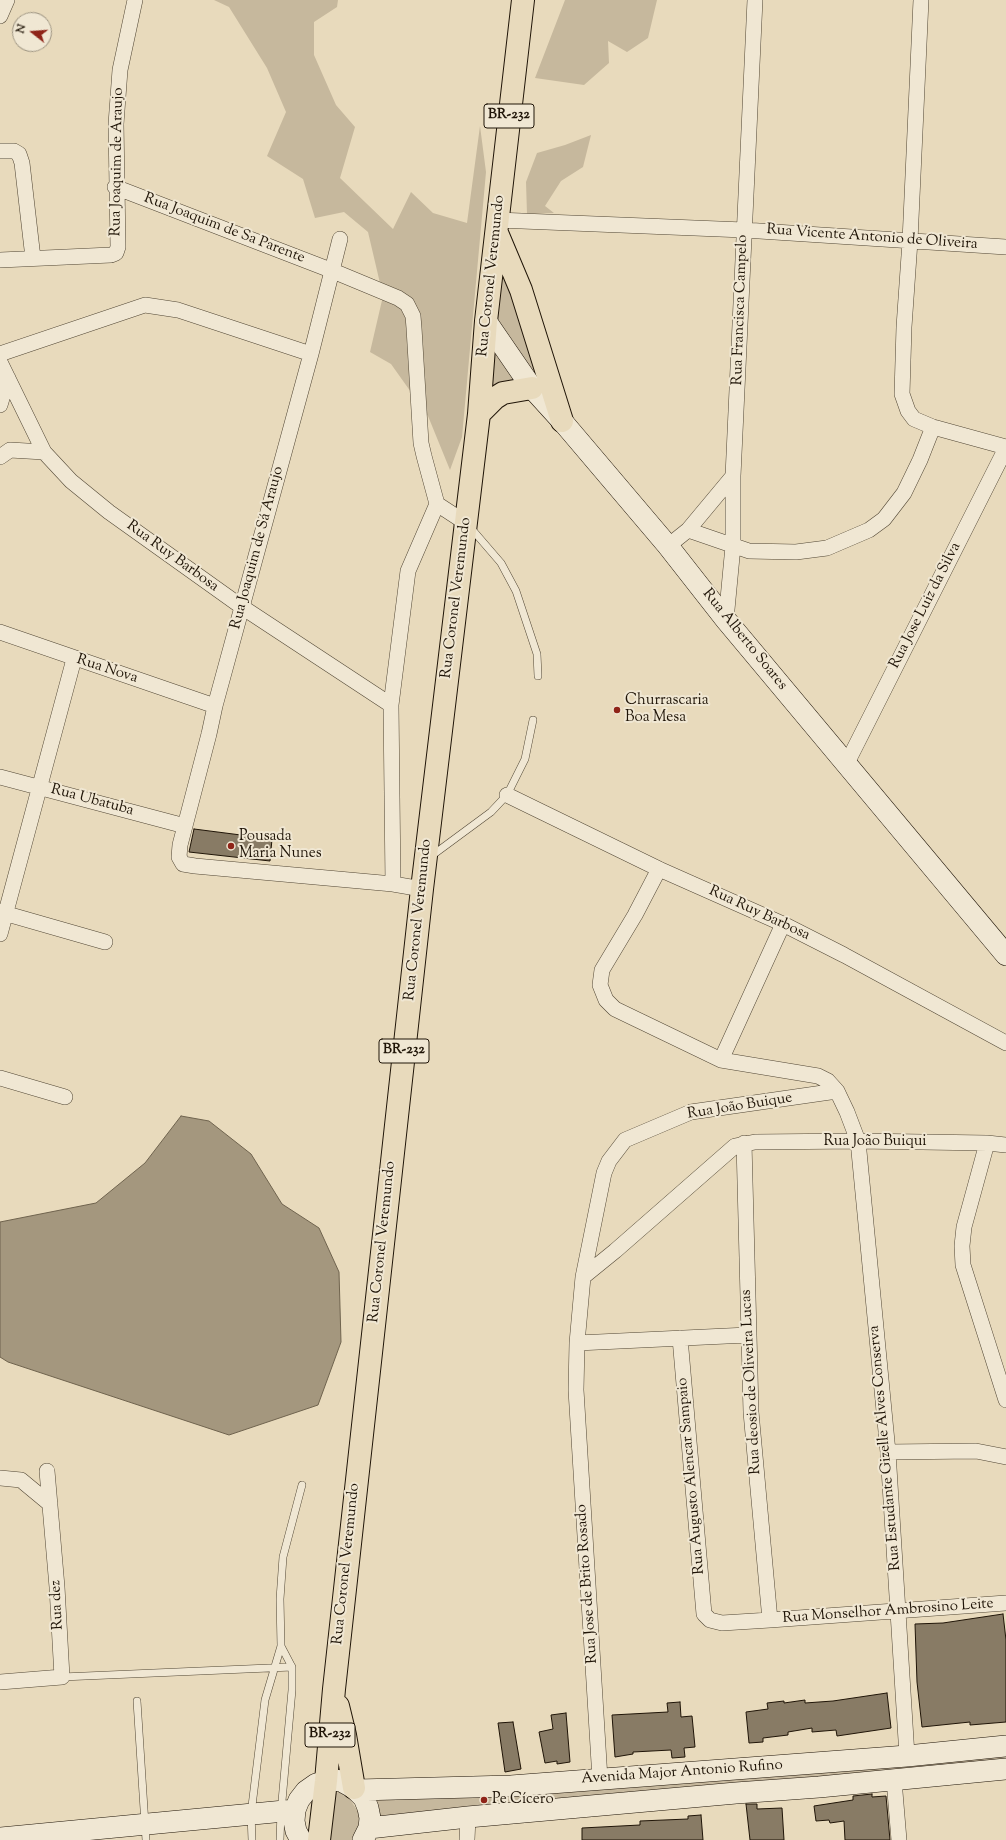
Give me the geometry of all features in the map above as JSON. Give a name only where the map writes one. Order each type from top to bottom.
[{"type":"highway","name":"Rua Coronel Veremundo","points":[[319,1840],[334,1689],[425,861],[480,414],[486,321],[523,0]]},
{"type":"highway","points":[[497,226],[521,290],[562,421]]},
{"type":"highway","points":[[480,414],[495,398],[502,393],[532,388]]},
{"type":"highway","points":[[334,1689],[356,1789]]},
{"type":"main road","name":"Rua Alberto Soares","points":[[486,321],[532,388],[562,421],[668,546],[726,620],[1006,955]]},
{"type":"main road","name":"Avenida Major Antonio Rufino","points":[[356,1789],[510,1786],[907,1756],[1006,1746]]},
{"type":"main road","name":"Avenida Major Antonio Rufino","points":[[366,1834],[468,1817],[1006,1769]]},
{"type":"main road","points":[[685,1772],[687,1797]]},
{"type":"main road","points":[[0,1838],[146,1832],[252,1814],[288,1811],[306,1791],[316,1784],[326,1781],[341,1781],[356,1789],[364,1798],[370,1818],[366,1834]]},
{"type":"main road","points":[[288,1811],[294,1821],[296,1831],[301,1840]]},
{"type":"street","points":[[0,16],[7,0]]},
{"type":"street","name":"Rua Francisca Campelo","points":[[726,620],[733,546],[733,476],[755,0]]},
{"type":"street","points":[[921,0],[910,241],[904,327],[902,394],[908,411],[914,419],[933,427],[1006,447]]},
{"type":"street","name":"Rua Joaquim de Araujo","points":[[33,258],[111,255],[116,253],[118,247],[115,187],[116,124],[120,70],[130,1]]},
{"type":"street","points":[[0,151],[14,151],[19,154],[22,163],[33,258],[0,260]]},
{"type":"street","name":"Rua Joaquim de Sa Parente","points":[[115,187],[333,271],[398,298],[407,304],[413,316],[421,443],[437,504]]},
{"type":"street","name":"Rua Vicente Antonio de Oliveira","points":[[497,226],[744,230],[1006,247]]},
{"type":"street","name":"Rua Joaquim de Sá Araujo","points":[[340,239],[311,354],[215,706],[180,845],[179,857],[183,864],[195,866],[393,884]]},
{"type":"street","points":[[0,354],[145,305],[162,306],[178,310],[311,354]]},
{"type":"street","name":"Rua Ruy Barbosa","points":[[0,362],[44,452],[71,481],[109,512],[242,607],[391,705]]},
{"type":"street","points":[[0,405],[8,378]]},
{"type":"street","points":[[688,530],[749,551],[796,552],[827,548],[869,530],[884,519],[904,493],[920,460],[933,427]]},
{"type":"street","name":"Rua Jose Luiz da Silva","points":[[847,763],[1006,447]]},
{"type":"street","points":[[0,457],[10,450],[44,452]]},
{"type":"street","points":[[668,546],[688,530],[733,476]]},
{"type":"street","points":[[422,889],[393,884],[391,705],[408,571],[437,504],[466,523]]},
{"type":"street","name":"Rua Nova","points":[[0,632],[74,659],[215,706]]},
{"type":"street","points":[[0,934],[3,913],[40,787],[74,659]]},
{"type":"street","name":"Rua Ubatuba","points":[[0,777],[185,826]]},
{"type":"street","name":"Rua Ruy Barbosa","points":[[507,795],[659,869],[783,924],[844,955],[1006,1043]]},
{"type":"street","points":[[659,869],[635,915],[602,970],[600,985],[606,1000],[615,1010],[721,1060],[818,1076],[828,1081],[837,1091]]},
{"type":"street","points":[[3,913],[105,942]]},
{"type":"street","points":[[721,1060],[783,924]]},
{"type":"street","points":[[0,1078],[65,1097]]},
{"type":"street","name":"Rua Estudante Gizelle Alves Conserva","points":[[837,1091],[858,1141],[888,1452],[907,1756]]},
{"type":"street","name":"Rua João Buique","points":[[576,1390],[577,1343],[583,1277],[604,1173],[609,1161],[625,1140],[691,1112],[837,1091]]},
{"type":"street","name":"Rua João Buiqui","points":[[744,1143],[858,1141],[987,1143],[1006,1145]]},
{"type":"street","points":[[583,1277],[735,1146],[744,1143]]},
{"type":"street","name":"Rua deosio de Oliveira Lucas","points":[[744,1143],[751,1412],[770,1620]]},
{"type":"street","points":[[987,1143],[964,1227],[962,1246],[963,1265],[1006,1400]]},
{"type":"street","points":[[577,1343],[748,1335]]},
{"type":"street","name":"Rua Augusto Alencar Sampaio","points":[[680,1338],[704,1614]]},
{"type":"street","name":"Rua Jose de Brito Rosado","points":[[576,1390],[600,1779]]},
{"type":"street","points":[[888,1452],[976,1451],[1006,1457]]},
{"type":"street","name":"Rua dez","points":[[47,1471],[57,1587],[62,1678]]},
{"type":"street","points":[[0,1478],[21,1480],[50,1504]]},
{"type":"street","name":"Rua Monselhor Ambrosino Leite","points":[[704,1614],[710,1620],[722,1622],[770,1620],[1006,1603]]},
{"type":"street","points":[[0,1682],[62,1678]]},
{"type":"street","points":[[894,1780],[899,1840]]},
{"type":"street","points":[[468,1817],[468,1840]]},
{"type":"lane","points":[[466,523],[501,563],[516,591],[537,654],[538,676]]},
{"type":"lane","points":[[425,861],[491,812],[507,795],[525,759],[533,720]]},
{"type":"lane","points":[[252,1840],[252,1814],[265,1700],[281,1646],[280,1599],[283,1557],[302,1484]]},
{"type":"lane","points":[[280,1840],[288,1811],[292,1690],[292,1667],[281,1646]]},
{"type":"lane","points":[[62,1678],[292,1667]]},
{"type":"lane","points":[[137,1701],[146,1832]]},
{"type":"shaded area","points":[[214,0],[338,0],[337,7],[314,22],[314,55],[336,105],[355,127],[340,178],[393,229],[411,192],[433,213],[467,223],[480,126],[486,172],[462,437],[450,470],[428,416],[391,364],[370,352],[383,296],[368,232],[344,212],[315,218],[303,179],[267,156],[286,112],[267,68],[229,7]]},
{"type":"shaded area","points":[[565,0],[657,0],[648,38],[627,52],[608,41],[609,63],[584,85],[535,78]]},
{"type":"shaded area","points":[[591,135],[583,167],[561,181],[545,206],[554,213],[527,214],[526,182],[537,153],[565,145]]},
{"type":"shaded area","points":[[498,260],[551,408],[492,314]]},
{"type":"shaded area","points":[[491,341],[517,384],[491,386]]},
{"type":"shaded area","points":[[181,1116],[209,1121],[251,1154],[282,1204],[319,1228],[339,1272],[341,1342],[318,1405],[229,1435],[8,1362],[0,1357],[0,1222],[96,1203],[145,1163]]},
{"type":"shaded area","points":[[1006,1751],[1006,1767],[373,1822],[371,1797]]},
{"type":"shaded area","points":[[342,1792],[349,1798],[361,1816],[355,1840],[326,1840],[332,1793]]},
{"type":"building","name":"Pousada Maria Nunes","points":[[194,829],[272,839],[270,861],[189,852]]},
{"type":"building","points":[[1003,1614],[1006,1640],[1006,1722],[970,1725],[970,1722],[922,1727],[917,1682],[915,1624],[943,1623]]},
{"type":"building","points":[[887,1693],[891,1728],[837,1736],[836,1730],[812,1732],[812,1728],[788,1732],[788,1735],[763,1738],[763,1742],[749,1743],[746,1712],[768,1709],[767,1703],[784,1701],[784,1703],[805,1700],[805,1703],[833,1701]]},
{"type":"building","points":[[680,1702],[681,1717],[692,1716],[695,1747],[684,1748],[685,1757],[672,1758],[671,1750],[633,1752],[633,1754],[615,1757],[612,1715],[668,1712],[667,1703]]},
{"type":"building","points":[[566,1713],[570,1762],[557,1764],[557,1761],[545,1763],[539,1732],[553,1729],[551,1715]]},
{"type":"building","points":[[513,1722],[521,1769],[505,1772],[498,1723]]},
{"type":"building","points":[[872,1794],[872,1797],[886,1796],[890,1840],[845,1840],[844,1821],[830,1823],[829,1820],[816,1821],[814,1806],[853,1800],[853,1796]]},
{"type":"building","points":[[746,1804],[757,1804],[757,1809],[782,1808],[784,1840],[750,1840]]},
{"type":"building","points":[[701,1815],[703,1840],[582,1840],[582,1828],[640,1825],[640,1821],[688,1819],[688,1816]]},
{"type":"place","name":"Churrascaria Boa Mesa","points":[[617,710]]},
{"type":"place","name":"Pousada Maria Nunes","points":[[231,846]]},
{"type":"place","name":"Pe Cícero","points":[[484,1800]]}]
